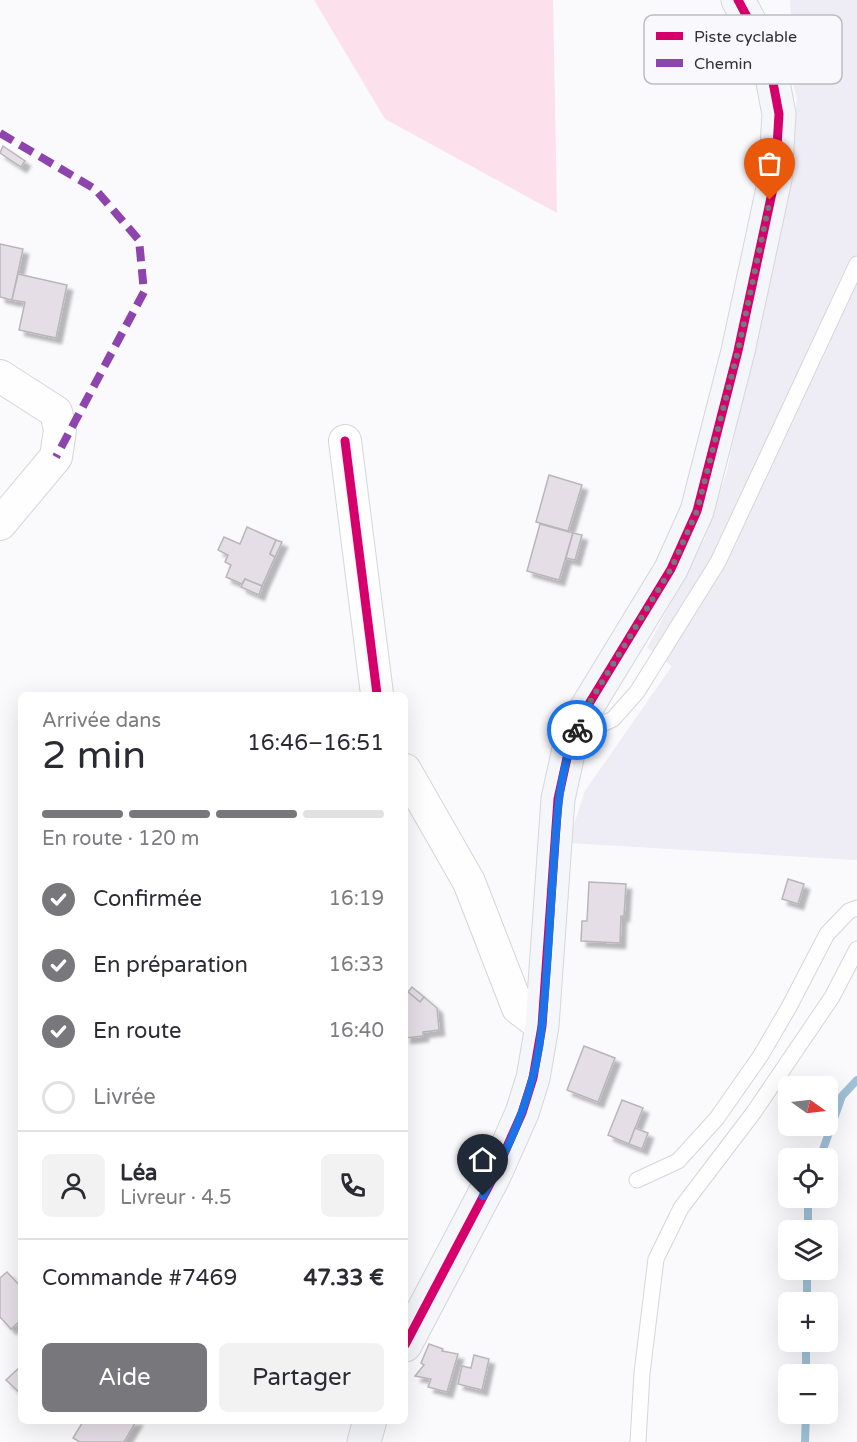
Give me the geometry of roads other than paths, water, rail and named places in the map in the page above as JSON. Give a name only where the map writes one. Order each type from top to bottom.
[{"type":"street","points":[[738,0],[746,15]]},
{"type":"street","points":[[408,1339],[494,1176],[522,1113],[533,1078],[542,1026],[558,799],[568,749],[587,707],[671,569],[697,511],[738,351],[775,179],[779,114],[773,84]]},
{"type":"street","points":[[0,376],[56,412],[60,430],[56,457],[0,524]]},
{"type":"street","points":[[345,441],[377,692]]},
{"type":"street","points":[[408,775],[469,882],[518,1008],[542,1026]]},
{"type":"street","points":[[364,1442],[369,1424]]},
{"type":"lane","points":[[579,727],[594,729],[613,719],[637,692],[718,562],[857,264]]},
{"type":"lane","points":[[637,1180],[678,1161],[717,1118],[789,1007],[827,934],[849,910],[857,909]]},
{"type":"lane","points":[[638,1442],[642,1373],[656,1259],[681,1208],[754,1112],[832,997],[857,949]]},
{"type":"waterway","points":[[824,1148],[842,1096],[857,1080]]},
{"type":"waterway","points":[[808,1208],[808,1220]]},
{"type":"waterway","points":[[807,1280],[807,1292]]},
{"type":"waterway","points":[[806,1352],[806,1364]]},
{"type":"waterway","points":[[805,1442],[806,1424]]}]
